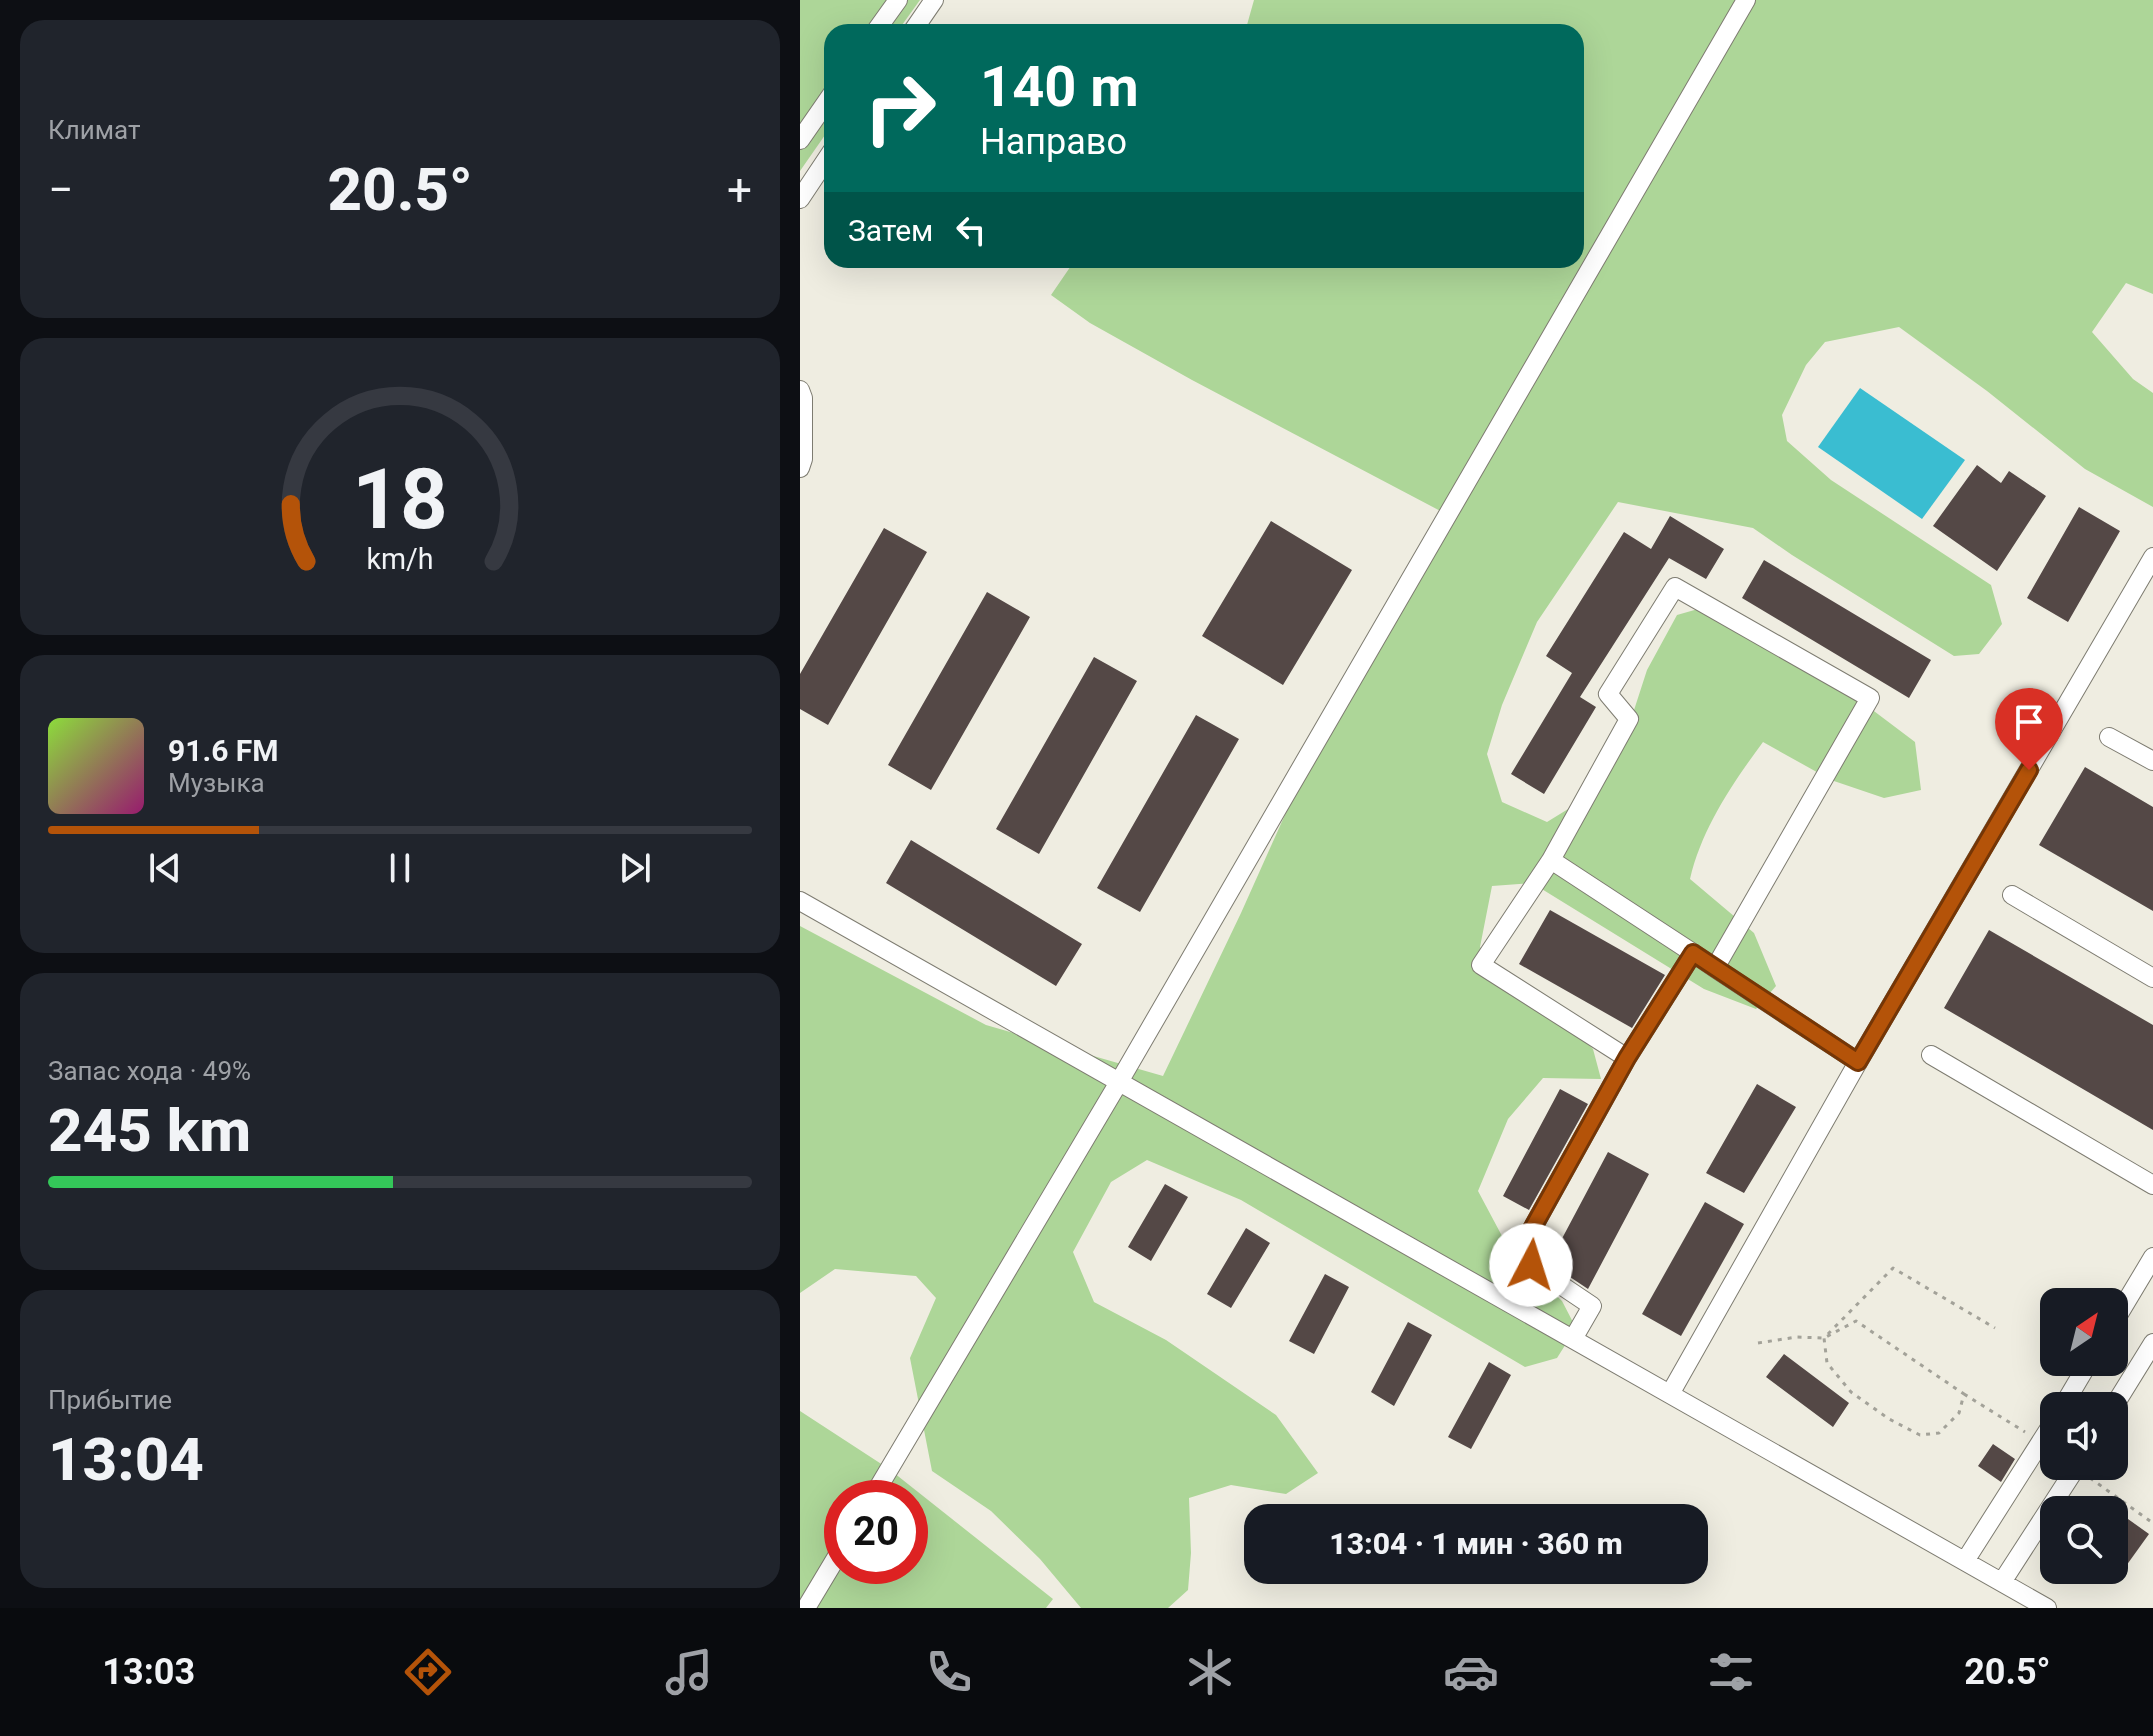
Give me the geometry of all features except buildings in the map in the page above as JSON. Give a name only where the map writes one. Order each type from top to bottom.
[{"type":"street","points":[[881,24],[898,0]]},
{"type":"street","points":[[917,24],[934,0]]},
{"type":"street","points":[[883,1480],[1119,1082],[1746,0]]},
{"type":"street","points":[[800,140],[824,106]]},
{"type":"street","points":[[800,199],[824,163]]},
{"type":"street","points":[[800,390],[803,398],[803,459],[800,468]]},
{"type":"street","points":[[1670,1394],[1858,1062],[2153,557]]},
{"type":"street","points":[[1627,1058],[1481,965],[1551,860],[1629,719],[1608,694],[1675,587],[1870,698],[1715,968]]},
{"type":"street","points":[[2109,737],[2153,761]]},
{"type":"street","points":[[1551,860],[1858,1062]]},
{"type":"street","points":[[2012,895],[2153,978]]},
{"type":"street","points":[[800,901],[2047,1608]]},
{"type":"street","points":[[1573,1339],[1592,1306],[1531,1265],[1527,1238],[1627,1058],[1693,953]]},
{"type":"street","points":[[1931,1055],[2153,1185]]},
{"type":"street","points":[[2128,1299],[2153,1257]]},
{"type":"street","points":[[2123,1392],[2153,1343]]},
{"type":"street","points":[[1965,1561],[2040,1444]]},
{"type":"street","points":[[2002,1582],[2068,1480]]},
{"type":"street","points":[[806,1608],[824,1578]]},
{"type":"path","points":[[1824,1338],[1893,1268],[1995,1328]]},
{"type":"path","points":[[1758,1343],[1797,1337],[1824,1338],[1856,1321],[2040,1441]]},
{"type":"path","points":[[1824,1338],[1827,1363],[1851,1392],[1889,1419],[1920,1435],[1939,1433],[1959,1413],[1964,1394]]},
{"type":"path","points":[[2094,1480],[2150,1521]]},
{"type":"green space","points":[[800,0],[920,0],[903,24],[824,24],[824,136],[800,171]]},
{"type":"green space","points":[[1254,0],[2153,0],[2153,294],[2126,283],[2092,332],[2133,379],[2153,393],[2153,507],[2085,469],[1987,391],[1899,327],[1825,342],[1806,365],[1782,415],[1787,441],[1831,480],[1991,585],[2002,624],[1979,654],[1954,656],[1753,528],[1618,502],[1537,622],[1502,705],[1487,754],[1502,802],[1547,822],[1586,798],[1624,741],[1647,670],[1677,615],[1705,607],[1850,693],[1915,742],[1921,790],[1884,798],[1831,780],[1763,742],[1729,790],[1710,824],[1690,879],[1754,933],[1776,986],[1756,1009],[1704,989],[1532,883],[1492,886],[1480,947],[1493,966],[1556,1009],[1593,1049],[1601,1079],[1543,1078],[1508,1119],[1478,1191],[1510,1251],[1562,1301],[1576,1328],[1557,1358],[1525,1367],[1241,1200],[1147,1160],[1111,1182],[1073,1252],[1094,1302],[1166,1340],[1276,1415],[1318,1473],[1286,1494],[1231,1485],[1189,1498],[1191,1553],[1188,1590],[1168,1608],[1081,1608],[1040,1559],[991,1511],[932,1471],[910,1358],[936,1298],[916,1276],[835,1269],[800,1293],[800,926],[986,1025],[1163,1076],[1306,768],[1448,515],[1192,380],[1090,323],[1051,295],[1070,268],[1584,268],[1584,24],[1247,24]]},
{"type":"green space","points":[[800,1411],[903,1480],[824,1480],[824,1584],[928,1584],[928,1500],[1053,1599],[1046,1608],[800,1608]]},
{"type":"water","points":[[1860,388],[1965,460],[1922,519],[1818,447]]},
{"type":"route","points":[[1531,1265],[1527,1238],[1627,1058],[1693,953],[1858,1062],[2029,770]]}]
